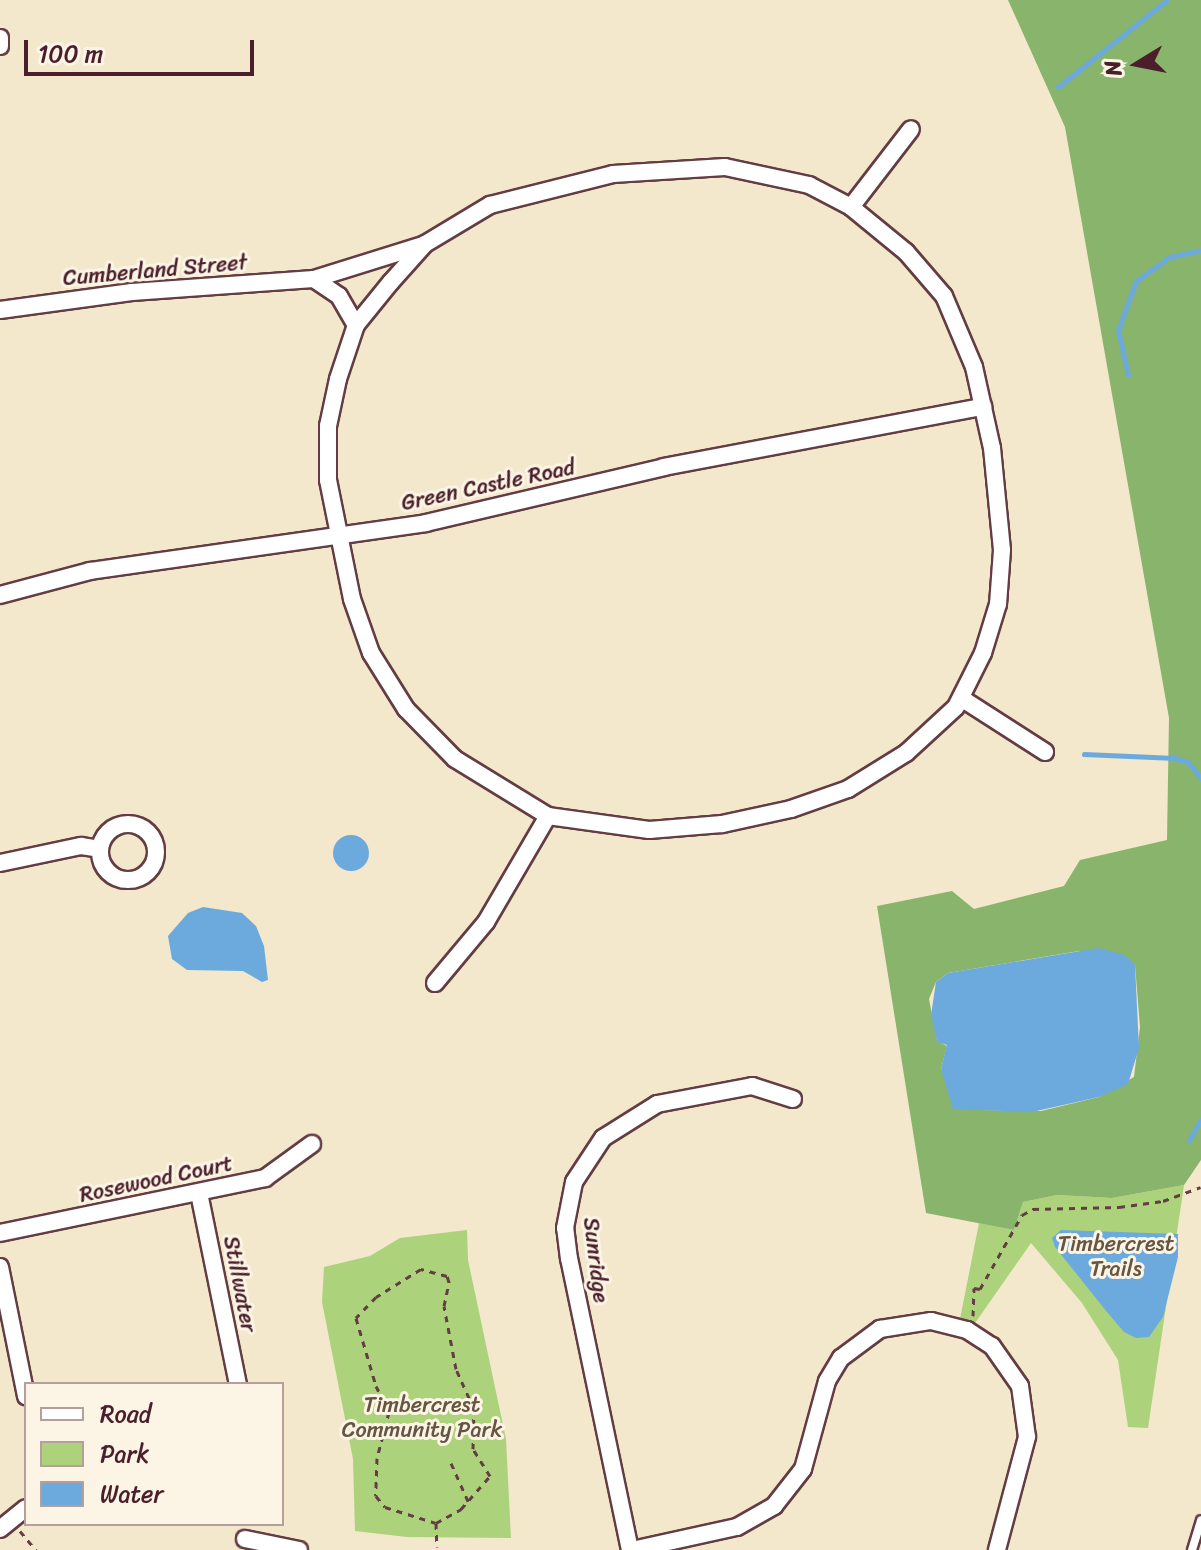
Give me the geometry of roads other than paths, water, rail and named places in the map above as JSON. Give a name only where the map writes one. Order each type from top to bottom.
[{"type":"street","points":[[0,38],[0,46]]},
{"type":"street","points":[[851,207],[911,129]]},
{"type":"street","points":[[725,167],[765,172],[809,185],[851,207],[906,252],[944,296],[974,367],[983,407],[994,462],[1002,573],[983,653],[961,698],[906,753],[848,789],[791,809],[722,824],[649,830],[548,816],[455,759],[406,709],[371,653],[338,536],[328,480],[328,426],[356,325],[425,244],[490,205],[549,187],[640,172],[725,167]]},
{"type":"street","name":"Cumberland Street","points":[[0,310],[132,292],[314,279],[425,244]]},
{"type":"street","points":[[314,279],[339,296],[356,325]]},
{"type":"street","name":"Green Castle Road","points":[[0,595],[104,568],[426,523],[664,467],[983,407]]},
{"type":"street","points":[[961,698],[1045,752]]},
{"type":"street","points":[[435,983],[486,922],[548,816]]},
{"type":"street","points":[[0,863],[81,846],[100,849]]},
{"type":"street","name":"Sunridge","points":[[631,1550],[569,1259],[565,1228],[574,1182],[603,1138],[657,1104],[752,1086],[793,1099]]},
{"type":"street","name":"Rosewood Court","points":[[0,1233],[265,1178],[312,1144]]},
{"type":"street","name":"Stillwater","points":[[199,1193],[238,1382]]},
{"type":"street","points":[[0,1267],[24,1386]]},
{"type":"street","points":[[631,1550],[737,1527],[774,1506],[803,1469],[827,1381],[860,1341],[904,1322],[931,1321],[967,1330],[1005,1360],[1025,1406],[1025,1450],[997,1550]]},
{"type":"street","points":[[6,1526],[24,1510]]},
{"type":"street","points":[[244,1538],[299,1550]]},
{"type":"lane","points":[[1192,1550],[1201,1520]]},
{"type":"water","points":[[351,835],[364,840],[369,853],[364,866],[351,871],[338,866],[333,853],[338,840]]},
{"type":"water","points":[[203,907],[242,913],[256,926],[264,946],[268,980],[262,982],[243,971],[187,970],[172,959],[168,936],[188,913]]},
{"type":"water","points":[[1098,948],[1125,955],[1135,965],[1139,1048],[1128,1084],[1099,1097],[1032,1112],[953,1109],[941,1069],[947,1045],[937,1042],[931,1015],[936,982],[948,973]]},
{"type":"water","points":[[1061,1230],[1178,1234],[1178,1257],[1163,1317],[1149,1337],[1136,1338],[1124,1332],[1107,1312],[1055,1247],[1052,1238]]},
{"type":"waterway","points":[[1058,87],[1167,0]]},
{"type":"waterway","points":[[1128,375],[1118,330],[1136,281],[1169,257],[1201,250]]},
{"type":"waterway","points":[[1084,754],[1175,758],[1188,762],[1201,778]]},
{"type":"waterway","points":[[1189,1140],[1201,1119]]},
{"type":"park label","name":"Timbercrest Trails","points":[[1116,1256]]},
{"type":"park label","name":"Timbercrest Community Park","points":[[422,1416]]}]
